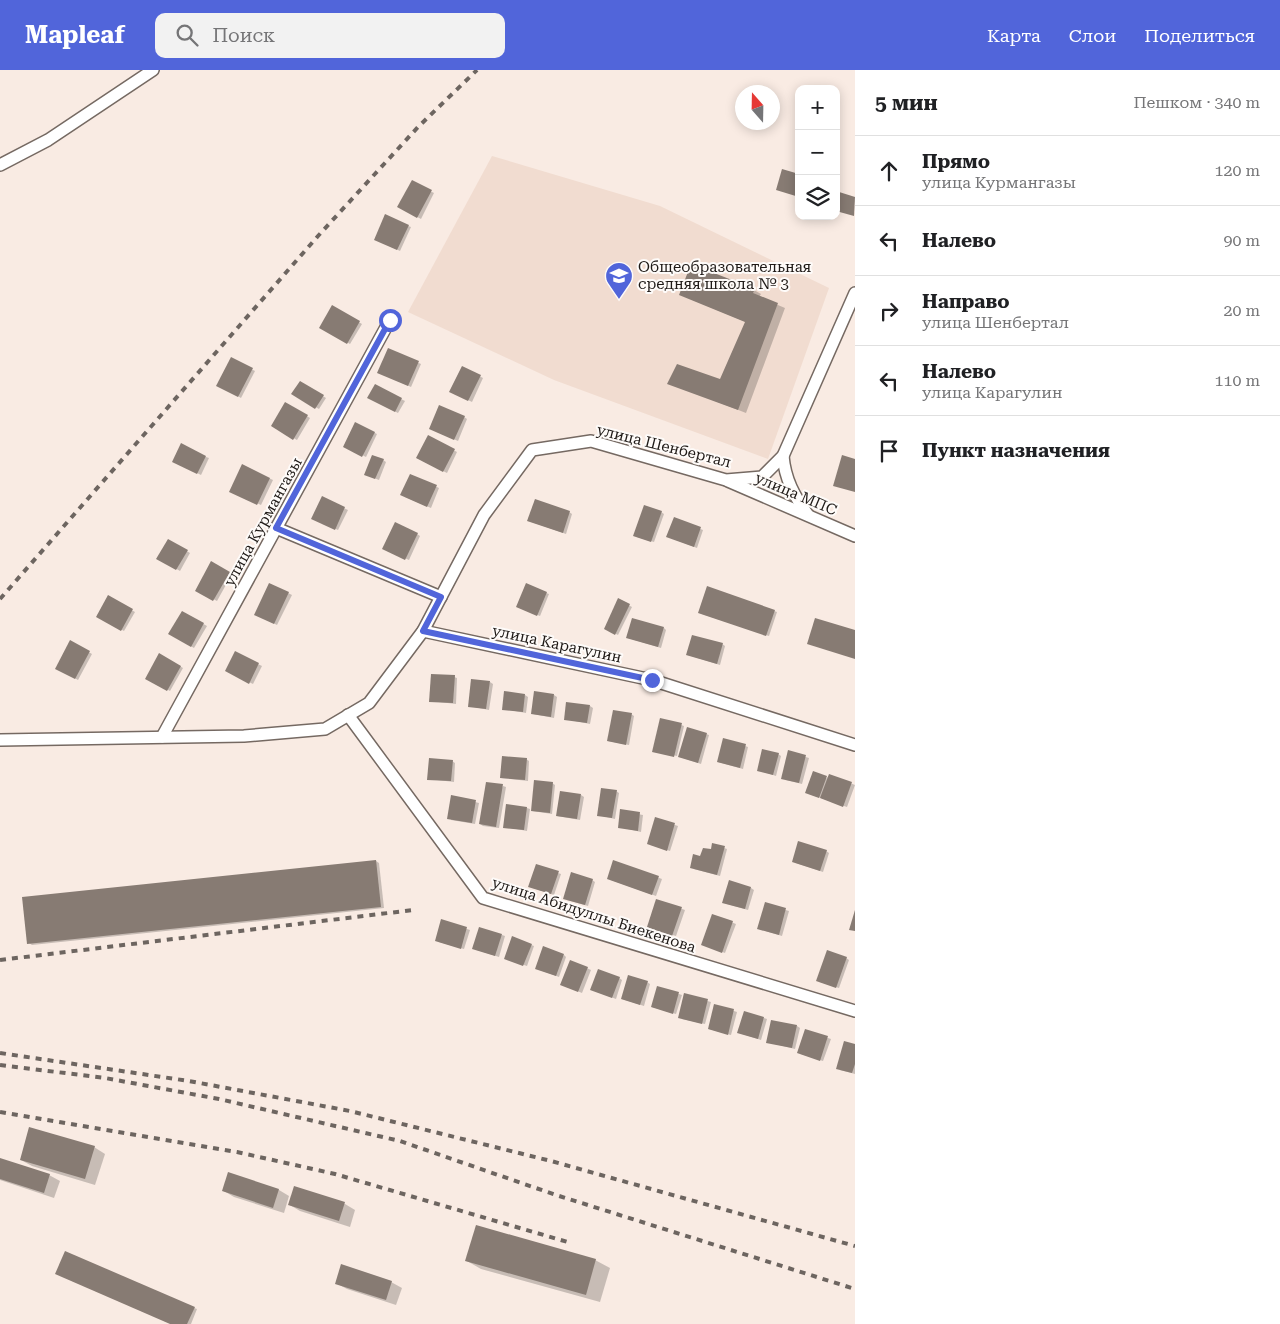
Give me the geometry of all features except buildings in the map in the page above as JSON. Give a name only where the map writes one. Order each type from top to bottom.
[{"type":"street","points":[[0,165],[48,140],[153,70]]},
{"type":"street","name":"улица Шенбертал","points":[[0,740],[244,736],[326,729],[369,703],[423,631],[484,515],[532,450],[591,441],[726,480],[762,477],[783,456],[853,300]]},
{"type":"street","name":"улица Курмангазы","points":[[162,738],[390,320]]},
{"type":"street","points":[[783,456],[784,471],[790,486],[809,516]]},
{"type":"street","name":"улица МПС","points":[[726,480],[855,536]]},
{"type":"street","points":[[276,528],[441,597]]},
{"type":"street","name":"улица Карагулин","points":[[423,631],[652,680],[855,745]]},
{"type":"street","name":"улица Абидуллы Биекенова","points":[[348,715],[483,898],[855,1011]]},
{"type":"shaded area","name":"Общеобразовательная средняя школа № 3","points":[[492,156],[660,206],[829,288],[768,459],[554,380],[408,312]]},
{"type":"railway","points":[[0,599],[318,236],[418,127],[477,70]]},
{"type":"railway","points":[[0,960],[413,910]]},
{"type":"railway","points":[[0,1053],[189,1081],[350,1111],[551,1161],[855,1246]]},
{"type":"railway","points":[[0,1065],[105,1078],[219,1099],[400,1141],[556,1195],[855,1289]]},
{"type":"railway","points":[[0,1112],[237,1152],[335,1174],[571,1243]]},
{"type":"place","name":"Общеобразовательная средняя школа № 3","points":[[619,300]]},
{"type":"route","points":[[390,320],[276,528],[441,597],[423,631],[652,680]]}]
